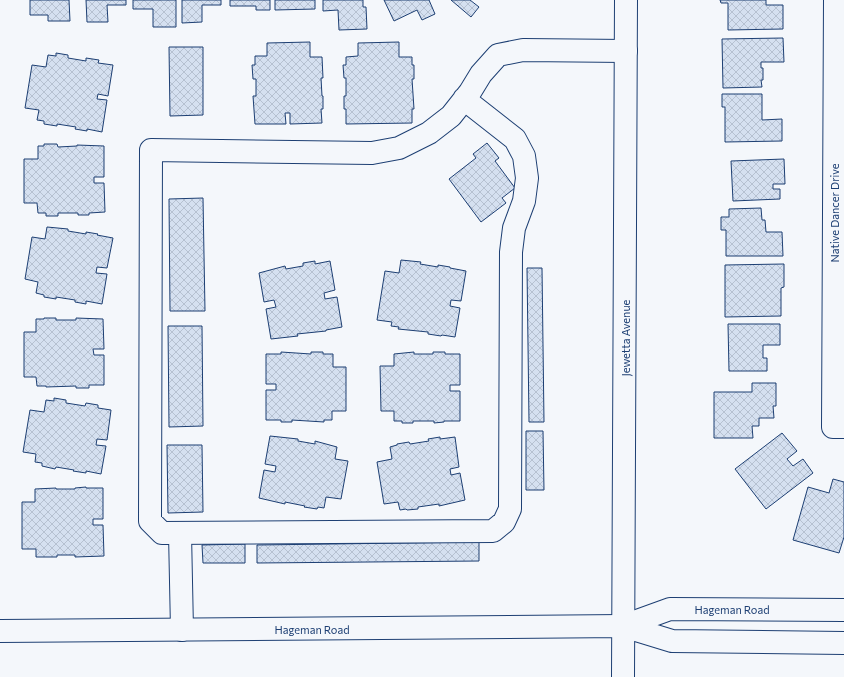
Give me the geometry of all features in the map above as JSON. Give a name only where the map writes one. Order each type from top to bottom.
[{"type":"street","name":"Jewetta Avenue","points":[[623,677],[626,0]]},
{"type":"street","name":"Native Dancer Drive","points":[[835,0],[839,144],[839,427]]},
{"type":"street","points":[[464,99],[515,139],[524,156],[527,178],[524,201],[514,228],[510,252],[510,509],[504,522],[493,531],[162,533],[150,521],[150,150],[372,153],[398,148],[430,133],[451,116],[481,74],[498,55],[524,50],[626,51]]},
{"type":"street","points":[[180,533],[182,630]]},
{"type":"street","name":"Hageman Road","points":[[623,626],[670,609],[844,610]]},
{"type":"street","name":"Hageman Road","points":[[0,631],[623,626],[672,641],[844,643]]},
{"type":"building","points":[[30,0],[69,0],[70,21],[48,21],[48,15],[30,15]]},
{"type":"building","points":[[86,0],[126,0],[126,5],[107,5],[108,22],[87,22]]},
{"type":"building","points":[[133,0],[176,0],[176,27],[153,27],[153,9],[133,9]]},
{"type":"building","points":[[182,0],[221,0],[221,5],[202,5],[202,22],[182,23]]},
{"type":"building","points":[[230,0],[270,0],[270,10],[256,10],[256,6],[230,6]]},
{"type":"building","points":[[275,0],[315,0],[315,9],[275,10]]},
{"type":"building","points":[[323,0],[363,0],[363,7],[366,7],[367,29],[339,30],[338,10],[323,11]]},
{"type":"building","points":[[384,0],[429,0],[435,14],[422,20],[417,10],[394,21]]},
{"type":"building","points":[[451,0],[470,0],[479,7],[471,17]]},
{"type":"building","points":[[720,0],[766,0],[766,5],[783,5],[783,29],[728,30],[728,3],[721,3]]},
{"type":"building","points":[[783,38],[784,62],[761,62],[761,68],[763,68],[763,80],[761,80],[762,87],[723,88],[722,39]]},
{"type":"building","points":[[310,42],[310,57],[322,57],[322,123],[290,124],[290,113],[285,113],[286,124],[255,124],[253,96],[256,96],[256,79],[253,79],[252,65],[255,65],[255,56],[267,56],[267,43]]},
{"type":"building","points":[[399,42],[399,57],[412,57],[412,65],[414,65],[414,79],[412,79],[414,109],[412,109],[412,123],[346,124],[344,96],[346,96],[346,78],[344,78],[343,65],[346,65],[346,57],[358,56],[358,43]]},
{"type":"building","points":[[169,47],[203,47],[203,115],[170,116]]},
{"type":"building","points":[[56,53],[68,55],[68,58],[86,61],[86,58],[99,60],[98,63],[113,65],[108,96],[98,94],[97,99],[107,100],[102,132],[87,129],[87,131],[75,129],[76,127],[57,124],[57,126],[44,124],[44,121],[37,120],[39,110],[25,108],[32,65],[46,67],[48,55],[56,56]]},
{"type":"building","points":[[722,94],[762,94],[762,120],[782,119],[782,141],[725,142],[725,107],[722,107]]},
{"type":"building","points":[[487,143],[499,158],[495,161],[515,188],[502,198],[506,203],[481,222],[449,179],[476,158],[473,154]]},
{"type":"building","points":[[44,144],[57,144],[58,147],[77,145],[104,146],[104,177],[94,177],[94,183],[104,183],[105,212],[89,213],[89,215],[78,215],[78,213],[58,213],[58,216],[46,216],[46,213],[38,213],[37,203],[24,203],[24,159],[38,159],[38,146],[44,146]]},
{"type":"building","points":[[784,159],[785,184],[773,184],[773,189],[780,189],[780,199],[733,201],[731,161]]},
{"type":"building","points":[[203,198],[205,311],[170,311],[169,199]]},
{"type":"building","points":[[761,208],[762,220],[765,220],[766,232],[782,232],[783,256],[726,256],[726,230],[721,230],[721,217],[729,217],[729,209]]},
{"type":"building","points":[[47,227],[68,229],[68,231],[86,234],[86,232],[98,234],[97,235],[113,238],[107,268],[97,267],[96,273],[107,274],[102,304],[86,301],[86,304],[75,302],[75,300],[44,297],[44,295],[36,293],[38,282],[25,279],[32,237],[45,239]]},
{"type":"building","points":[[401,260],[421,262],[420,264],[438,267],[438,265],[466,271],[461,301],[451,300],[450,306],[460,308],[455,337],[398,329],[399,327],[391,326],[392,322],[377,320],[385,271],[399,273]]},
{"type":"building","points":[[315,261],[315,264],[330,261],[335,290],[324,293],[325,299],[337,297],[342,327],[326,331],[297,334],[298,336],[271,339],[266,309],[276,307],[274,300],[264,302],[259,273],[285,266],[286,269],[303,266],[303,263]]},
{"type":"building","points":[[784,264],[784,287],[781,288],[781,316],[725,317],[725,265]]},
{"type":"building","points":[[527,268],[542,268],[544,422],[529,422]]},
{"type":"building","points":[[56,318],[56,320],[76,320],[76,318],[103,319],[104,349],[93,349],[94,355],[104,355],[104,385],[89,385],[89,388],[76,388],[76,386],[46,387],[37,386],[36,377],[24,377],[24,332],[36,332],[36,319]]},
{"type":"building","points":[[728,324],[780,324],[780,345],[763,345],[763,358],[767,358],[767,371],[729,371]]},
{"type":"building","points":[[168,326],[202,326],[203,426],[169,427]]},
{"type":"building","points":[[281,352],[311,354],[311,352],[323,352],[323,354],[333,354],[333,367],[346,367],[346,411],[332,411],[332,420],[324,420],[324,422],[292,420],[292,422],[281,422],[281,420],[266,420],[266,390],[276,390],[276,384],[266,384],[266,354],[281,354]]},
{"type":"building","points":[[414,352],[414,354],[433,354],[433,352],[445,352],[445,354],[460,354],[460,385],[450,385],[450,391],[460,391],[460,421],[444,421],[434,423],[434,421],[413,421],[413,423],[402,423],[402,421],[394,421],[394,411],[381,411],[380,366],[394,366],[394,354]]},
{"type":"building","points":[[752,383],[776,383],[776,406],[773,406],[774,418],[759,418],[759,426],[752,426],[753,438],[714,438],[714,392],[752,392]]},
{"type":"building","points":[[54,398],[66,400],[66,403],[85,406],[86,403],[98,405],[98,408],[111,410],[107,440],[97,439],[96,445],[106,446],[101,474],[86,471],[86,473],[73,471],[74,470],[56,467],[55,469],[42,466],[42,463],[35,462],[36,454],[23,452],[30,410],[44,412],[46,400],[54,401]]},
{"type":"building","points":[[526,431],[543,431],[544,490],[526,490]]},
{"type":"building","points":[[782,433],[797,451],[787,459],[793,466],[803,459],[813,473],[766,509],[735,469]]},
{"type":"building","points":[[270,436],[298,439],[298,441],[315,444],[315,441],[337,447],[335,459],[348,461],[341,499],[326,497],[324,508],[318,507],[317,509],[259,498],[264,470],[275,472],[276,466],[265,464]]},
{"type":"building","points":[[440,437],[440,439],[455,437],[459,467],[450,469],[451,475],[460,473],[465,500],[439,506],[439,504],[407,510],[400,510],[398,502],[384,504],[377,462],[392,459],[390,447],[397,444],[409,442],[410,444],[429,441],[428,439]]},
{"type":"building","points":[[167,445],[202,445],[203,512],[168,513]]},
{"type":"building","points":[[833,479],[844,482],[844,537],[839,553],[793,540],[808,487],[829,493]]},
{"type":"building","points":[[86,487],[103,488],[103,519],[93,519],[93,525],[103,525],[104,556],[75,557],[75,555],[57,555],[57,557],[36,557],[36,549],[22,549],[22,502],[35,502],[35,489],[75,489]]},
{"type":"building","points":[[479,542],[479,561],[257,563],[257,545]]},
{"type":"building","points":[[245,544],[245,563],[203,563],[202,545]]}]
